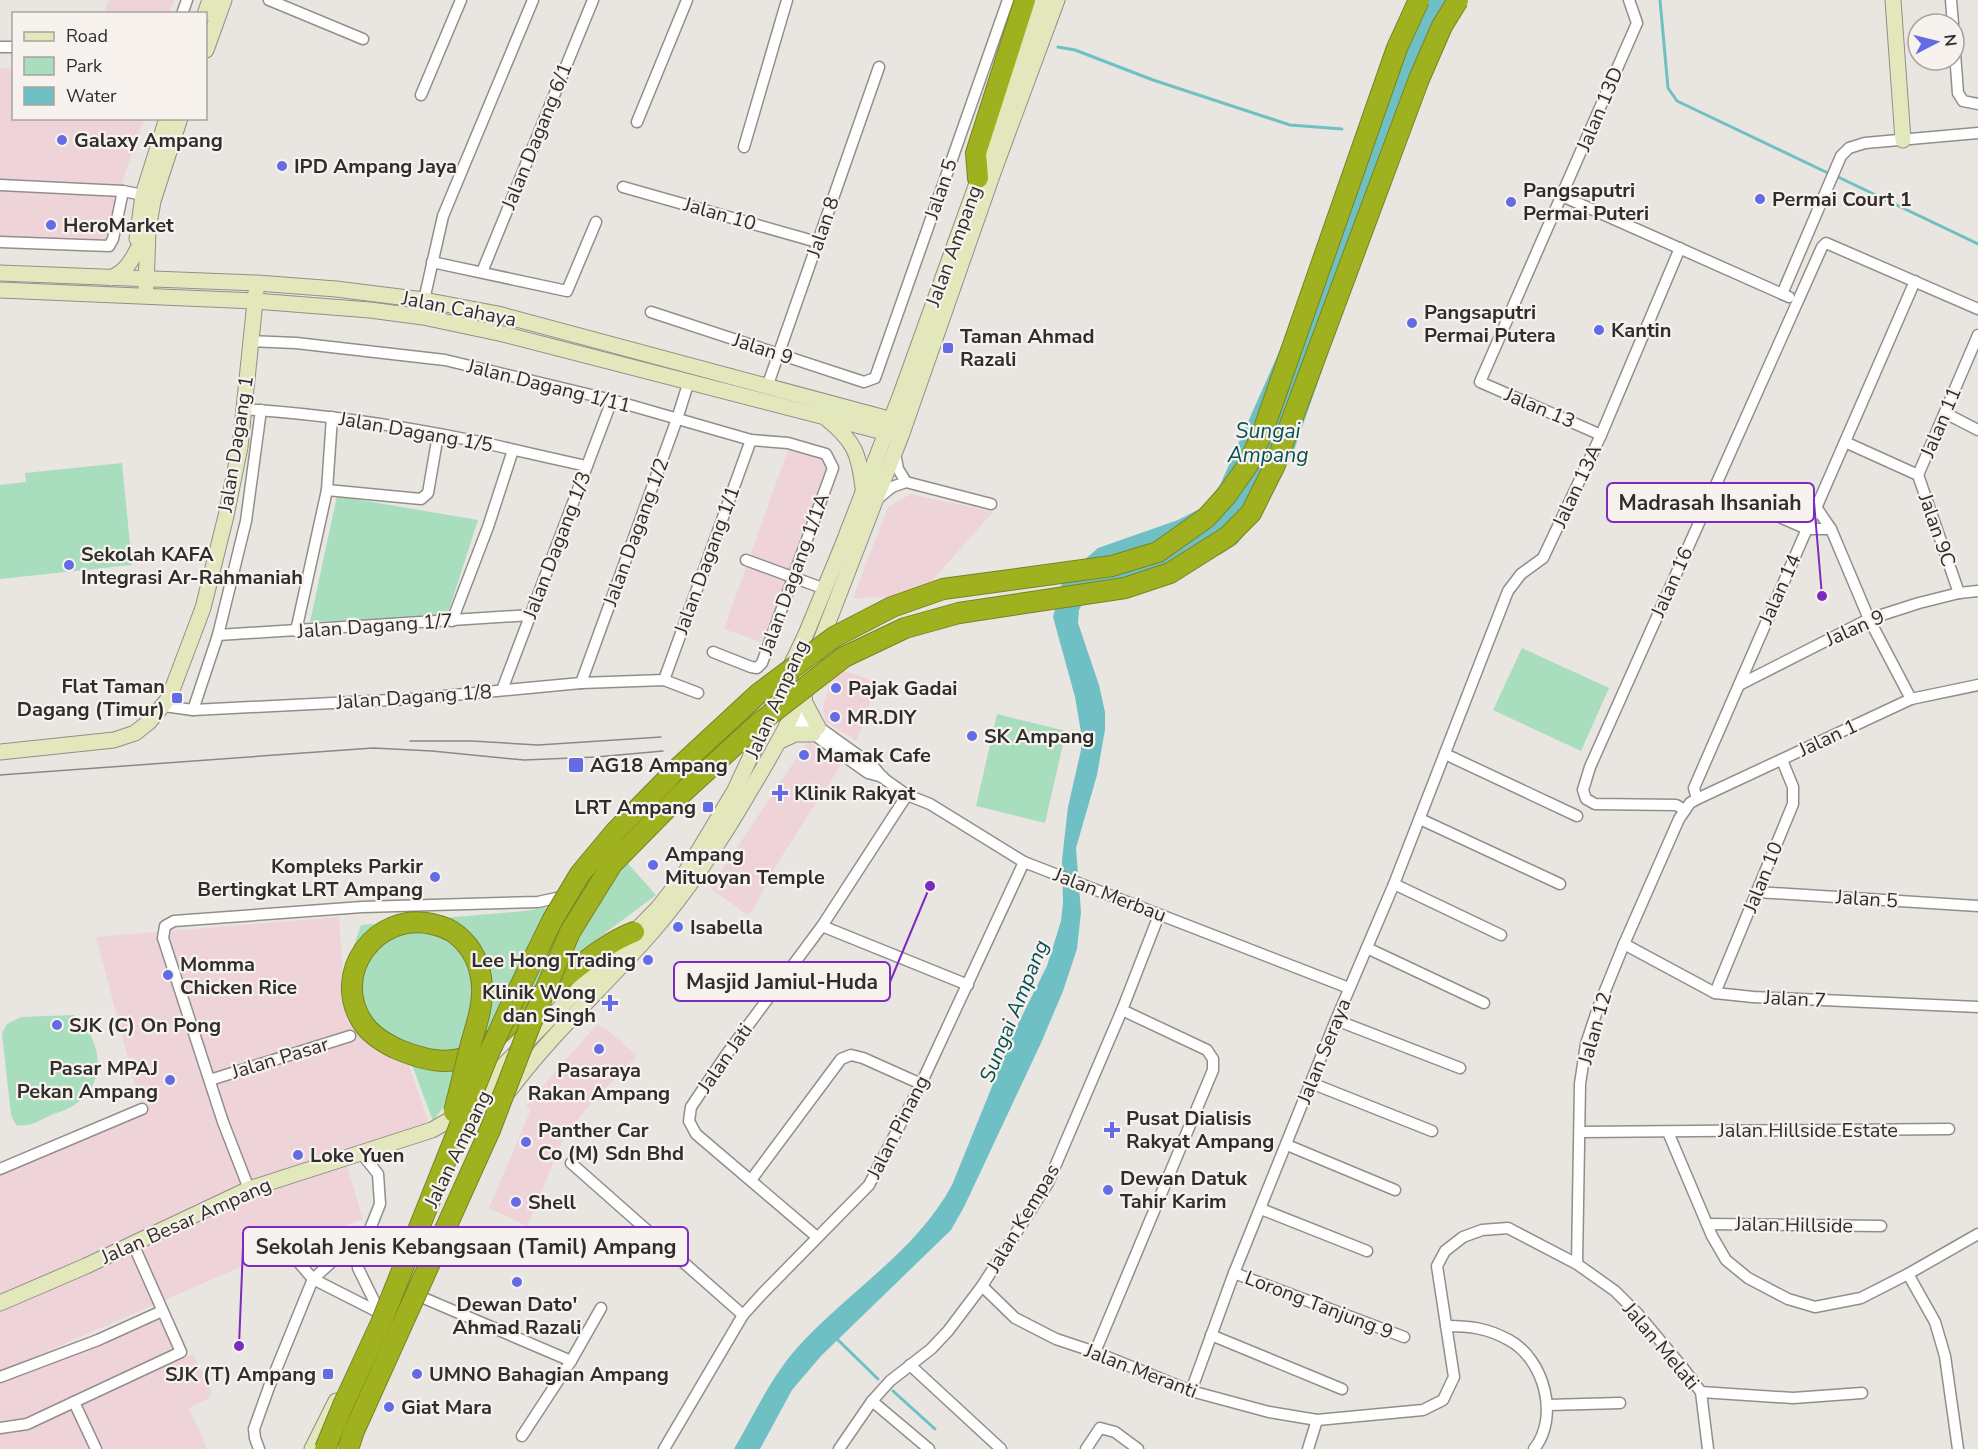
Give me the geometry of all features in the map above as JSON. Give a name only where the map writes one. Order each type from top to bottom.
[{"type":"highway","points":[[985,172],[976,153],[1025,0]]},
{"type":"highway","points":[[325,1449],[381,1323],[488,1055],[552,921],[580,874],[631,816],[678,768],[758,694],[834,637],[865,619],[943,589],[1112,566],[1158,552],[1206,518],[1226,496],[1248,465],[1263,431],[1397,48],[1419,0]]},
{"type":"highway","points":[[348,1449],[354,1431],[490,1130],[529,1028],[570,932],[612,864],[680,795],[759,723],[844,657],[905,628],[959,613],[1125,588],[1170,573],[1227,537],[1251,513],[1275,465],[1419,79],[1442,26],[1458,0]]},
{"type":"highway","points":[[436,1187],[481,1006],[480,971],[475,956],[464,941],[452,931],[423,922],[407,922],[393,926],[380,933],[366,947],[357,961],[352,993],[363,1023],[381,1041],[395,1048],[409,1054],[444,1061],[459,1060],[481,1051],[508,1028],[533,1001],[614,939],[634,932]]},
{"type":"main road","points":[[207,47],[224,0]]},
{"type":"main road","name":"Jalan Ampang","points":[[342,1449],[351,1424],[488,1119],[541,1050],[652,932],[695,880],[780,741],[794,713],[869,496],[896,428],[1043,0]]},
{"type":"main road","name":"Jalan Ampang","points":[[312,1449],[380,1313],[451,1163],[475,1106],[495,1074],[658,908],[684,875],[735,790],[869,496],[895,452],[900,394],[985,172],[1057,0]]},
{"type":"main road","points":[[1893,0],[1903,140]]},
{"type":"main road","points":[[141,296],[143,195],[166,120]]},
{"type":"main road","points":[[111,278],[122,272],[141,251],[153,201],[179,120]]},
{"type":"main road","points":[[141,251],[161,273],[177,280]]},
{"type":"main road","name":"Jalan Cahaya","points":[[0,273],[257,283],[336,289],[424,300],[498,314],[861,412],[896,428]]},
{"type":"main road","name":"Jalan Dagang 1","points":[[0,752],[114,740],[135,733],[164,706],[171,694],[203,608],[226,516],[240,447],[257,283]]},
{"type":"main road","name":"Jalan Cahaya","points":[[0,290],[255,301],[370,310],[423,317],[503,334],[825,416],[896,428]]},
{"type":"main road","points":[[861,412],[888,403],[900,394]]},
{"type":"main road","points":[[825,416],[851,441],[869,496]]},
{"type":"main road","points":[[767,721],[781,712],[794,713],[789,701],[805,663],[806,634]]},
{"type":"main road","points":[[780,741],[795,734],[816,730],[802,690]]},
{"type":"main road","name":"Jalan Besar Ampang","points":[[0,1304],[249,1189],[432,1130],[475,1106]]},
{"type":"main road","points":[[380,1313],[397,1322]]},
{"type":"street","points":[[268,0],[363,39]]},
{"type":"street","points":[[421,95],[461,0]]},
{"type":"street","points":[[424,300],[443,216],[533,0]]},
{"type":"street","name":"Jalan Dagang 6/1","points":[[482,272],[593,0]]},
{"type":"street","points":[[637,122],[687,0]]},
{"type":"street","points":[[744,147],[787,0]]},
{"type":"street","name":"Jalan 5","points":[[875,378],[1008,0]]},
{"type":"street","name":"Jalan 13D","points":[[1480,382],[1637,23],[1629,0]]},
{"type":"street","name":"Jalan 8","points":[[767,387],[879,67]]},
{"type":"street","points":[[1956,72],[1958,93],[1963,101],[1978,104]]},
{"type":"street","points":[[1782,294],[1841,156],[1849,148],[1865,143],[1978,133]]},
{"type":"street","points":[[0,185],[123,191],[143,195]]},
{"type":"street","name":"Jalan 10","points":[[623,187],[818,242]]},
{"type":"street","points":[[0,242],[109,246],[113,239],[123,191]]},
{"type":"street","points":[[1562,196],[1797,300]]},
{"type":"street","points":[[432,262],[567,291],[596,222]]},
{"type":"street","name":"Jalan 16","points":[[1685,810],[1676,805],[1595,804],[1586,799],[1583,790],[1590,767],[1822,247],[1826,243],[1915,281]]},
{"type":"street","name":"Jalan 13A","points":[[1460,712],[1508,591],[1521,574],[1543,558],[1601,435],[1680,248]]},
{"type":"street","points":[[1915,281],[1978,309]]},
{"type":"street","name":"Jalan 14","points":[[1697,799],[1694,788],[1915,281]]},
{"type":"street","name":"Jalan 9","points":[[651,312],[864,382],[875,378]]},
{"type":"street","name":"Jalan 11","points":[[1918,476],[1978,335]]},
{"type":"street","name":"Jalan Dagang 1/11","points":[[251,341],[296,343],[445,360],[612,400],[751,440],[788,443],[826,454],[833,468]]},
{"type":"street","name":"Jalan Dagang 1/2","points":[[581,683],[689,381]]},
{"type":"street","name":"Jalan 13","points":[[1480,382],[1601,435]]},
{"type":"street","name":"Jalan Dagang 1/3","points":[[502,690],[612,400]]},
{"type":"street","name":"Jalan Dagang 1/5","points":[[243,409],[399,426],[587,466]]},
{"type":"street","points":[[194,710],[219,635],[246,521],[261,410]]},
{"type":"street","points":[[1945,413],[1978,430]]},
{"type":"street","points":[[296,631],[327,490],[332,417]]},
{"type":"street","points":[[327,490],[421,499],[428,494],[438,435]]},
{"type":"street","name":"Jalan Dagang 1/1","points":[[664,680],[751,440]]},
{"type":"street","name":"Jalan 9C","points":[[1845,442],[1918,476],[1959,593]]},
{"type":"street","points":[[452,621],[488,527],[513,450]]},
{"type":"street","points":[[895,452],[895,461],[906,482]]},
{"type":"street","name":"Jalan Dagang 1/1A","points":[[713,652],[758,668],[768,647],[833,468]]},
{"type":"street","points":[[869,496],[906,482],[991,504]]},
{"type":"street","points":[[1715,489],[1807,529],[1831,529]]},
{"type":"street","points":[[1816,507],[1831,529],[1869,619],[1911,699]]},
{"type":"street","points":[[746,560],[825,589]]},
{"type":"street","name":"Jalan 9","points":[[1739,685],[1869,619],[1959,593],[1978,591]]},
{"type":"street","name":"Jalan Dagang 1/7","points":[[219,635],[531,615]]},
{"type":"street","points":[[664,680],[698,693]]},
{"type":"street","name":"Jalan Dagang 1/8","points":[[164,706],[194,710],[411,699],[581,683],[664,680]]},
{"type":"street","name":"Jalan 1","points":[[1685,810],[1697,799],[1911,699],[1978,687]]},
{"type":"street","name":"Jalan Seraya","points":[[1191,1391],[1234,1273],[1336,1020],[1394,884],[1460,712]]},
{"type":"street","name":"Jalan Merbau","points":[[794,713],[802,715],[816,730],[868,773],[883,777],[907,795],[930,804],[1008,854],[1028,864],[1350,988]]},
{"type":"street","points":[[1445,754],[1577,816]]},
{"type":"street","name":"Jalan 10","points":[[1715,993],[1793,804],[1793,787],[1782,760]]},
{"type":"street","name":"Jalan Jati","points":[[817,1237],[696,1134],[689,1121],[691,1107],[726,1055],[822,926],[907,795]]},
{"type":"street","name":"Jalan 12","points":[[1577,1264],[1580,1084],[1586,1044],[1624,944],[1685,810]]},
{"type":"street","points":[[249,1189],[163,938],[165,926],[174,921],[350,908],[550,900],[561,897],[570,890],[642,812]]},
{"type":"street","points":[[1420,819],[1560,884]]},
{"type":"street","name":"Jalan Pinang","points":[[664,1449],[743,1315],[869,1185],[1028,864]]},
{"type":"street","points":[[1394,884],[1501,935]]},
{"type":"street","name":"Jalan 5","points":[[1757,892],[1978,906]]},
{"type":"street","name":"Jalan Kempas","points":[[840,1449],[872,1401],[890,1381],[931,1349],[948,1331],[982,1286],[1048,1183],[1122,1010],[1159,915]]},
{"type":"street","points":[[822,926],[968,985]]},
{"type":"street","name":"Jalan 7","points":[[1624,944],[1715,993],[1753,997],[1978,1008]]},
{"type":"street","points":[[1367,948],[1484,1003]]},
{"type":"street","points":[[1095,1352],[1213,1071],[1213,1059],[1207,1050],[1122,1010]]},
{"type":"street","points":[[1336,1020],[1460,1068]]},
{"type":"street","name":"Jalan Pasar","points":[[210,1080],[350,1036]]},
{"type":"street","points":[[751,1180],[841,1059],[851,1055],[863,1058],[921,1084]]},
{"type":"street","points":[[1311,1083],[1432,1131]]},
{"type":"street","points":[[0,1169],[142,1109]]},
{"type":"street","name":"Jalan Hillside Estate","points":[[1580,1132],[1949,1130]]},
{"type":"street","points":[[1668,1132],[1707,1224],[1726,1260],[1748,1278],[1788,1299],[1815,1306],[1861,1298],[1978,1234]]},
{"type":"street","points":[[1287,1145],[1395,1190]]},
{"type":"street","points":[[360,1152],[378,1174],[380,1204],[365,1238],[357,1268],[380,1313]]},
{"type":"street","points":[[571,1163],[743,1315]]},
{"type":"street","points":[[1261,1209],[1367,1251]]},
{"type":"street","name":"Jalan Hillside","points":[[1707,1224],[1881,1226]]},
{"type":"street","name":"Jalan Melati","points":[[1446,1326],[1437,1266],[1445,1251],[1463,1237],[1482,1230],[1508,1228],[1577,1264],[1615,1291],[1637,1313],[1701,1392],[1708,1449]]},
{"type":"street","points":[[259,1449],[254,1429],[313,1279],[336,1258],[351,1252],[365,1238]]},
{"type":"street","points":[[0,1428],[27,1424],[181,1352],[133,1244]]},
{"type":"street","points":[[288,1250],[313,1279],[380,1313]]},
{"type":"street","name":"Lorong Tanjung 9","points":[[1234,1273],[1404,1338]]},
{"type":"street","points":[[1908,1274],[1935,1322],[1945,1356],[1958,1449]]},
{"type":"street","name":"Jalan Meranti","points":[[982,1286],[1015,1318],[1056,1340],[1095,1352],[1191,1391],[1269,1412],[1317,1420],[1423,1410],[1443,1400],[1454,1377],[1446,1326]]},
{"type":"street","points":[[410,1292],[571,1361]]},
{"type":"street","points":[[522,1436],[571,1361],[600,1308]]},
{"type":"street","points":[[0,1377],[98,1340],[162,1311]]},
{"type":"street","points":[[1446,1326],[1474,1326],[1511,1340],[1528,1355],[1541,1379],[1548,1405],[1546,1423],[1539,1443],[1534,1449]]},
{"type":"street","points":[[1211,1335],[1342,1389]]},
{"type":"street","points":[[910,1365],[1001,1449]]},
{"type":"street","points":[[1701,1392],[1793,1398],[1862,1393]]},
{"type":"street","points":[[872,1401],[929,1449]]},
{"type":"street","points":[[74,1402],[96,1449]]},
{"type":"street","points":[[1548,1405],[1620,1403]]},
{"type":"street","points":[[1308,1449],[1317,1420]]},
{"type":"street","points":[[1086,1449],[1100,1428],[1115,1432],[1138,1449]]},
{"type":"shaded area","points":[[109,0],[174,0],[169,12],[104,12]]},
{"type":"shaded area","points":[[0,68],[12,69],[12,120],[144,120],[118,194],[110,237],[106,243],[0,238]]},
{"type":"shaded area","points":[[789,447],[823,457],[829,468],[767,644],[724,629]]},
{"type":"shaded area","points":[[911,494],[993,512],[917,597],[853,598],[888,507]]},
{"type":"shaded area","points":[[836,668],[877,682],[857,741],[826,722],[823,706]]},
{"type":"shaded area","points":[[808,741],[841,765],[778,862],[752,912],[746,914],[710,888]]},
{"type":"shaded area","points":[[339,917],[343,975],[354,1024],[371,1047],[409,1065],[433,1135],[346,1162],[363,1219],[286,1247],[0,1372],[0,1169],[140,1103],[96,937]]},
{"type":"shaded area","points":[[597,1024],[609,1031],[637,1056],[586,1109],[564,1138],[527,1226],[489,1208],[531,1109],[526,1106]]},
{"type":"shaded area","points":[[161,1315],[184,1355],[194,1356],[212,1393],[208,1399],[189,1408],[207,1449],[0,1449],[0,1378]]},
{"type":"green space","points":[[122,463],[132,565],[0,579],[0,485],[26,482],[25,473]]},
{"type":"green space","points":[[337,496],[478,520],[447,616],[310,622]]},
{"type":"green space","points":[[1522,648],[1609,688],[1581,751],[1493,710]]},
{"type":"green space","points":[[997,714],[1066,731],[1045,823],[976,806]]},
{"type":"green space","points":[[614,848],[656,895],[537,984],[433,1121],[412,1065],[371,1040],[350,957],[361,925],[525,911],[574,903]]},
{"type":"green space","points":[[74,1015],[83,1024],[95,1046],[98,1059],[94,1083],[87,1094],[71,1107],[34,1123],[16,1125],[11,1115],[2,1033],[7,1024],[21,1017]]},
{"type":"water","name":"Sungai Ampang","points":[[1410,0],[1459,0],[1429,67],[1294,450],[1262,513],[1237,544],[1221,554],[1186,570],[1090,600],[1082,604],[1079,610],[1078,623],[1099,685],[1105,712],[1105,730],[1097,775],[1076,848],[1081,912],[1077,949],[1063,991],[1041,1043],[951,1230],[821,1356],[792,1390],[760,1449],[734,1449],[771,1384],[797,1348],[920,1231],[952,1185],[1015,1030],[1047,966],[1061,921],[1062,860],[1068,807],[1081,750],[1081,732],[1075,697],[1053,617],[1063,579],[1098,548],[1178,520],[1203,507],[1220,485],[1365,158]]},
{"type":"waterway","points":[[1660,0],[1668,88],[1677,101],[1830,174]]},
{"type":"waterway","points":[[1058,47],[1075,50],[1153,80],[1290,125],[1342,129]]},
{"type":"waterway","points":[[1836,176],[1978,244]]},
{"type":"waterway","points":[[837,1339],[878,1379]]},
{"type":"waterway","points":[[893,1391],[935,1429]]},
{"type":"tram line","points":[[410,741],[472,741],[538,745],[661,737]]},
{"type":"tram line","points":[[0,775],[373,748],[524,760],[663,751]]},
{"type":"place","name":"Galaxy Ampang","points":[[62,140]]},
{"type":"place","name":"IPD Ampang Jaya","points":[[282,166]]},
{"type":"place","name":"Permai Court 1","points":[[1760,199]]},
{"type":"place","name":"Pangsaputri Permai Puteri","points":[[1511,202]]},
{"type":"place","name":"HeroMarket","points":[[51,225]]},
{"type":"place","name":"Pangsaputri Permai Putera","points":[[1412,323]]},
{"type":"place","name":"Kantin","points":[[1599,330]]},
{"type":"place","name":"Taman Ahmad Razali","points":[[948,348]]},
{"type":"place","name":"Sekolah KAFA Integrasi Ar-Rahmaniah","points":[[69,565]]},
{"type":"place","name":"Madrasah Ihsaniah","points":[[1822,596]]},
{"type":"place","name":"Pajak Gadai","points":[[836,688]]},
{"type":"place","name":"Flat Taman Dagang (Timur)","points":[[177,698]]},
{"type":"place","name":"MR.DIY","points":[[835,717]]},
{"type":"place","name":"SK Ampang","points":[[972,736]]},
{"type":"place","name":"Mamak Cafe","points":[[804,755]]},
{"type":"place","name":"AG18 Ampang","points":[[576,765]]},
{"type":"place","name":"Klinik Rakyat","points":[[780,793]]},
{"type":"place","name":"LRT Ampang","points":[[708,807]]},
{"type":"place","name":"Ampang Mituoyan Temple","points":[[653,865]]},
{"type":"place","name":"Kompleks Parkir Bertingkat LRT Ampang","points":[[435,877]]},
{"type":"place","name":"Masjid Jamiul-Huda","points":[[930,886]]},
{"type":"place","name":"Isabella","points":[[678,927]]},
{"type":"place","name":"Lee Hong Trading","points":[[648,960]]},
{"type":"place","name":"Momma Chicken Rice","points":[[168,975]]},
{"type":"place","name":"Klinik Wong dan Singh","points":[[610,1003]]},
{"type":"place","name":"SJK (C) On Pong","points":[[57,1025]]},
{"type":"place","name":"Pasaraya Rakan Ampang","points":[[599,1049]]},
{"type":"place","name":"Pasar MPAJ Pekan Ampang","points":[[170,1080]]},
{"type":"place","name":"Pusat Dialisis Rakyat Ampang","points":[[1112,1130]]},
{"type":"place","name":"Panther Car Co (M) Sdn Bhd","points":[[526,1142]]},
{"type":"place","name":"Loke Yuen","points":[[298,1155]]},
{"type":"place","name":"Dewan Datuk Tahir Karim","points":[[1108,1190]]},
{"type":"place","name":"Shell","points":[[516,1202]]},
{"type":"place","name":"Dewan Dato' Ahmad Razali","points":[[517,1282]]},
{"type":"place","name":"Sekolah Jenis Kebangsaan (Tamil) Ampang","points":[[239,1346]]},
{"type":"place","name":"SJK (T) Ampang","points":[[328,1374]]},
{"type":"place","name":"UMNO Bahagian Ampang","points":[[417,1374]]},
{"type":"place","name":"Giat Mara","points":[[389,1407]]}]
